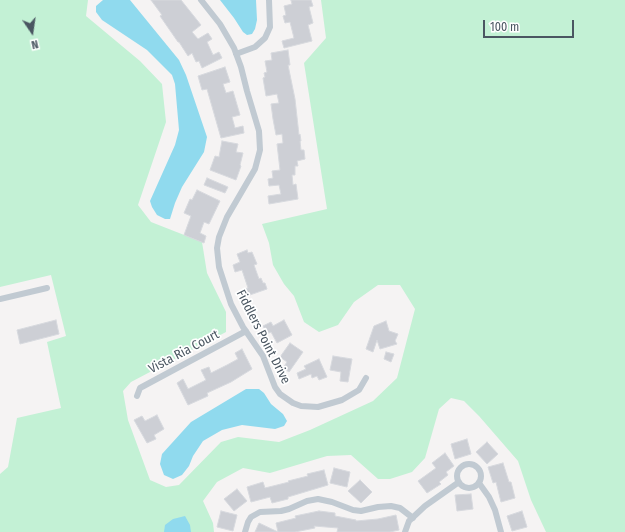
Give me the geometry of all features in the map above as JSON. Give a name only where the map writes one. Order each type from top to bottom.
[{"type":"street","name":"Fiddlers Point Drive","points":[[201,0],[220,24],[236,54],[257,120],[259,131],[260,150],[258,161],[222,229],[217,248],[217,259],[222,278],[238,318],[263,356],[275,387],[283,396],[293,403],[301,406],[318,407],[342,400],[359,390],[366,378]]},
{"type":"street","points":[[236,54],[255,47],[265,38],[270,27],[269,0]]},
{"type":"street","points":[[0,299],[47,288]]},
{"type":"street","name":"Vista Ria Court","points":[[137,396],[140,388],[246,331]]},
{"type":"street","points":[[468,464],[476,466],[479,469],[481,476],[479,484],[472,488],[468,488],[464,487],[459,482],[457,478],[459,471],[464,465],[468,464]]},
{"type":"street","points":[[405,532],[409,521],[412,518],[425,506],[459,482]]},
{"type":"street","points":[[479,484],[489,497],[496,510],[501,532]]},
{"type":"street","points":[[245,532],[251,516],[260,512],[289,509],[308,501],[318,499],[361,511],[391,506],[400,508],[412,518]]},
{"type":"green space","points":[[0,0],[88,0],[86,16],[140,61],[162,84],[166,122],[138,205],[151,222],[202,242],[207,273],[226,312],[226,332],[131,382],[123,391],[128,420],[150,480],[166,487],[179,485],[221,442],[238,437],[279,442],[310,430],[373,401],[397,378],[415,309],[400,285],[378,285],[354,302],[338,325],[319,332],[304,322],[294,296],[284,284],[273,265],[269,243],[262,224],[327,209],[304,63],[326,38],[321,0],[625,0],[625,532],[546,532],[531,500],[518,461],[464,401],[451,398],[439,409],[425,458],[412,472],[390,479],[378,479],[351,455],[327,456],[270,473],[243,468],[217,482],[203,501],[213,523],[214,532],[0,532],[0,474],[8,467],[17,418],[61,408],[47,342],[66,336],[51,275],[0,287]]},
{"type":"water","points":[[103,0],[130,0],[179,60],[186,75],[207,137],[204,152],[182,187],[170,219],[165,219],[157,215],[150,201],[175,145],[179,130],[175,84],[172,75],[147,50],[102,20],[96,12],[96,6]]},
{"type":"water","points":[[220,0],[256,0],[257,20],[252,34],[247,35],[243,32]]},
{"type":"water","points":[[246,389],[259,389],[264,393],[271,404],[283,414],[287,421],[284,426],[275,429],[242,425],[222,430],[203,441],[193,456],[189,466],[182,475],[173,479],[164,475],[160,464],[162,454],[191,422]]},
{"type":"water","points":[[185,516],[190,525],[191,532],[164,532],[165,525],[173,519]]},
{"type":"building","points":[[151,0],[181,0],[201,25],[192,32],[198,39],[208,33],[212,39],[207,42],[213,55],[219,52],[222,58],[202,68],[199,61],[196,62],[192,53],[188,56],[160,16],[162,15]]},
{"type":"building","points":[[291,0],[311,0],[313,6],[309,7],[313,23],[308,25],[312,41],[284,48],[282,41],[294,38],[290,22],[285,23],[283,16],[286,15],[284,6],[292,4]]},
{"type":"building","points":[[288,50],[290,65],[288,65],[295,99],[301,150],[304,150],[305,159],[297,161],[298,166],[295,166],[295,175],[292,175],[293,185],[296,184],[298,199],[269,204],[268,196],[281,194],[279,185],[269,186],[268,179],[273,178],[272,171],[280,170],[277,144],[283,143],[282,134],[276,135],[271,104],[279,103],[277,94],[266,96],[263,78],[265,77],[264,73],[267,72],[265,61],[272,60],[271,53]]},
{"type":"building","points":[[225,67],[230,82],[223,84],[226,93],[233,91],[240,115],[232,117],[235,128],[243,126],[244,133],[221,138],[207,89],[202,90],[198,76]]},
{"type":"building","points":[[222,141],[238,144],[236,152],[243,153],[241,166],[236,180],[210,170],[215,156],[219,157]]},
{"type":"building","points":[[207,178],[228,187],[225,193],[204,185]]},
{"type":"building","points":[[197,190],[220,201],[209,224],[204,222],[200,233],[206,236],[204,243],[184,235],[191,216],[184,213],[190,199],[192,200]]},
{"type":"building","points":[[247,250],[248,253],[252,252],[257,264],[254,265],[259,279],[261,278],[263,283],[265,283],[267,289],[244,297],[241,290],[248,288],[242,270],[235,272],[233,265],[240,262],[237,254]]},
{"type":"building","points":[[56,320],[59,334],[20,344],[17,330]]},
{"type":"building","points":[[284,320],[292,335],[277,343],[271,332],[267,334],[263,326],[271,322],[273,326]]},
{"type":"building","points":[[386,321],[389,331],[398,334],[395,341],[397,344],[380,349],[377,340],[373,352],[366,349],[374,326]]},
{"type":"building","points":[[290,343],[303,352],[289,372],[283,368],[287,362],[280,357]]},
{"type":"building","points":[[242,349],[252,369],[231,382],[207,393],[208,396],[188,405],[177,383],[183,379],[188,389],[206,380],[201,370],[209,367],[211,373],[227,365],[238,359],[235,353]]},
{"type":"building","points":[[386,352],[394,354],[391,362],[384,359]]},
{"type":"building","points":[[333,356],[352,359],[348,382],[340,381],[341,372],[330,370]]},
{"type":"building","points":[[319,359],[327,377],[319,380],[317,376],[312,378],[311,374],[299,379],[297,373],[306,369],[304,366]]},
{"type":"building","points":[[157,415],[164,429],[154,435],[156,439],[147,443],[134,420],[142,416],[145,421]]},
{"type":"building","points":[[467,439],[471,454],[455,459],[451,444]]},
{"type":"building","points":[[487,442],[498,454],[487,464],[476,452]]},
{"type":"building","points":[[445,453],[454,466],[446,472],[448,475],[439,482],[441,484],[427,493],[418,481],[436,468],[432,463]]},
{"type":"building","points":[[503,463],[509,482],[511,482],[515,498],[501,502],[496,482],[493,483],[488,467]]},
{"type":"building","points":[[334,468],[350,472],[347,487],[330,483]]},
{"type":"building","points":[[324,470],[328,485],[272,503],[270,497],[251,502],[247,487],[263,482],[265,488],[289,482],[288,481],[308,476],[307,474]]},
{"type":"building","points":[[360,480],[372,492],[361,503],[348,491]]},
{"type":"building","points":[[237,489],[247,501],[234,511],[224,499]]},
{"type":"building","points":[[471,494],[473,509],[457,511],[455,495]]},
{"type":"building","points":[[221,511],[237,515],[233,531],[217,527]]},
{"type":"building","points":[[319,511],[335,513],[335,516],[356,521],[378,519],[396,515],[399,530],[390,532],[337,532],[338,528],[314,526],[315,528],[295,532],[278,532],[276,523],[296,518],[295,516]]},
{"type":"building","points":[[522,511],[527,527],[512,531],[507,516]]},
{"type":"building","points":[[259,523],[278,532],[255,532]]}]
